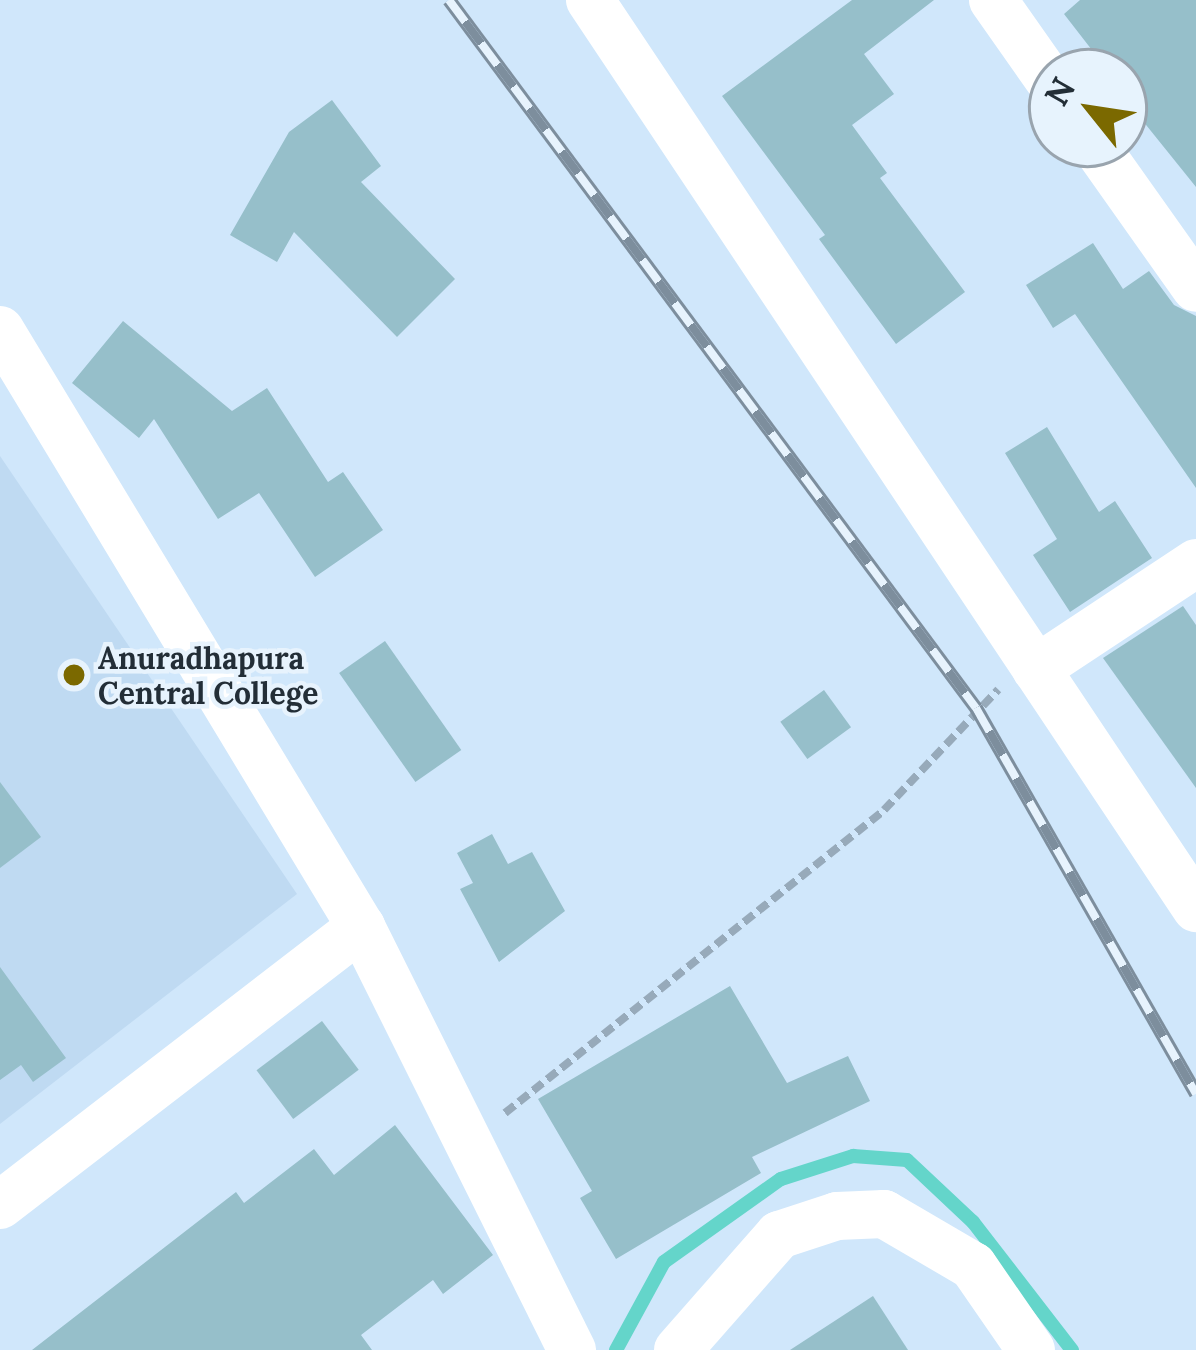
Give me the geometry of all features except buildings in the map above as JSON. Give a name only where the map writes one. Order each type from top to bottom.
[{"type":"street","points":[[590,0],[1196,908]]},
{"type":"street","points":[[993,0],[1028,50]]},
{"type":"street","points":[[1111,168],[1196,288]]},
{"type":"street","points":[[0,330],[361,927],[572,1350]]},
{"type":"street","points":[[1036,669],[1196,563]]},
{"type":"street","points":[[0,1205],[361,927]]},
{"type":"street","points":[[678,1350],[779,1235],[837,1216],[884,1214],[973,1266],[1031,1350]]},
{"type":"path","points":[[468,1143],[884,811],[993,693],[1036,669]]},
{"type":"shaded area","name":"Anuradhapura Central College","points":[[0,456],[297,894],[0,1124]]},
{"type":"waterway","points":[[616,1350],[664,1262],[781,1179],[853,1156],[907,1160],[973,1222],[1072,1350]]},
{"type":"railway","points":[[449,0],[976,708],[1196,1094]]},
{"type":"place","name":"Anuradhapura Central College","points":[[74,675]]}]
